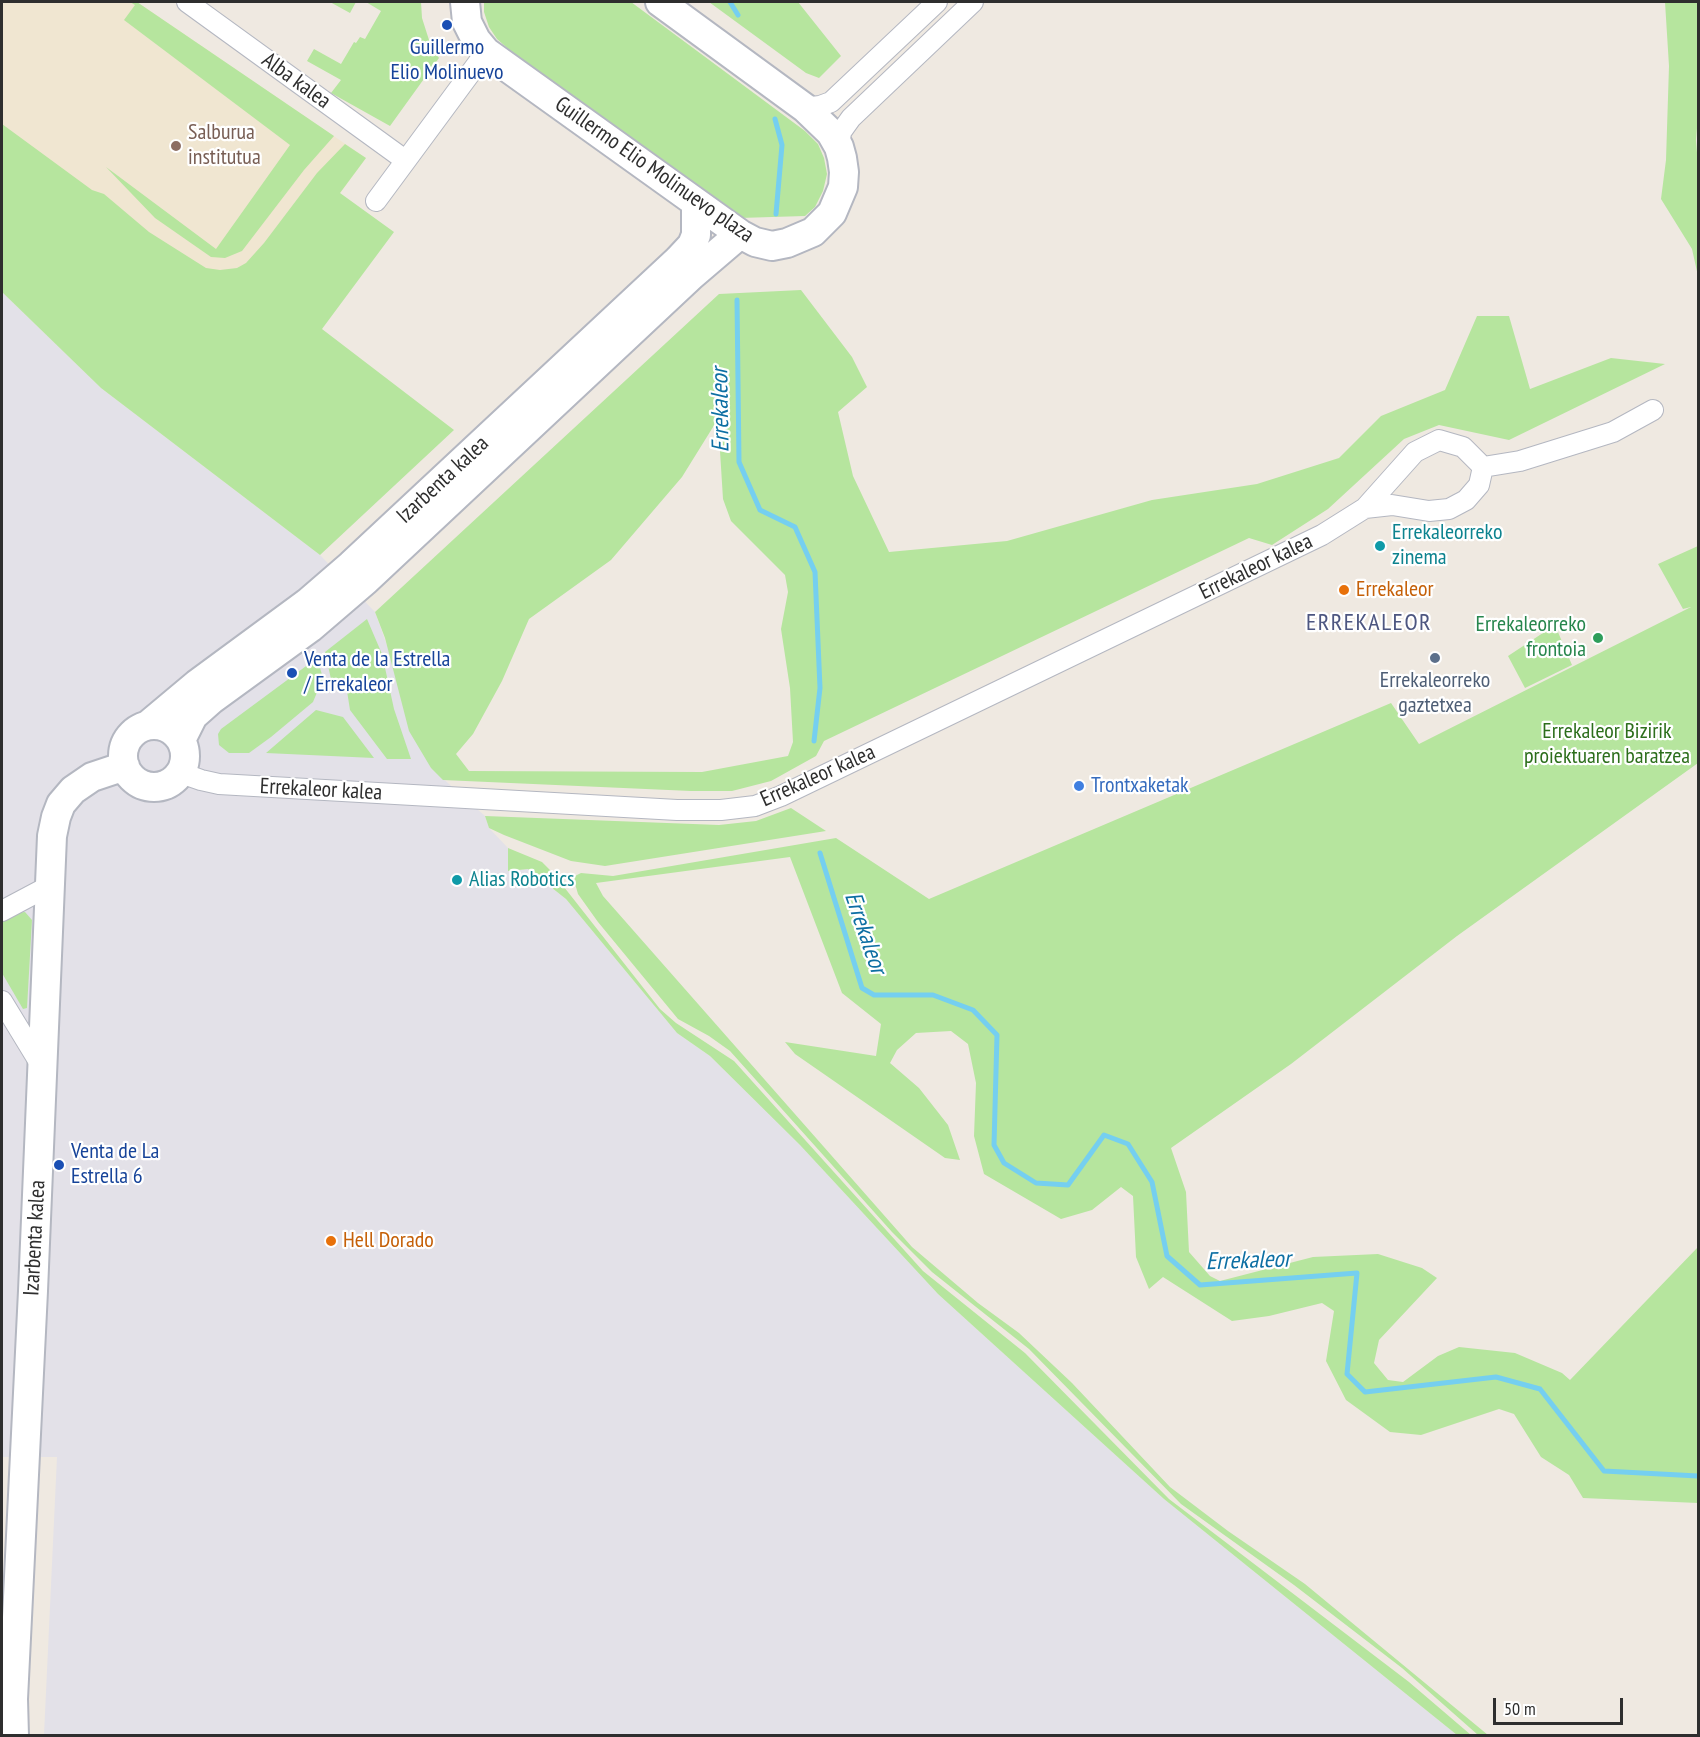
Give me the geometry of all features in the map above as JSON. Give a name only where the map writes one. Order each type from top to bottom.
[{"type":"main road","name":"Guillermo Elio Molinuevo plaza","points":[[465,2],[467,22],[476,40],[486,52],[696,204],[755,242],[772,246],[800,239],[824,223],[838,202],[843,187],[844,172],[839,147],[831,133],[805,108],[660,2]]},
{"type":"main road","name":"Izarbenta kalea","points":[[148,725],[197,684],[307,603],[351,565],[678,260],[692,245],[696,235],[696,204]]},
{"type":"main road","name":"Izarbenta kalea","points":[[181,740],[193,716],[211,700],[309,628],[366,580],[692,275],[740,234]]},
{"type":"main road","points":[[148,725],[165,726],[181,740],[185,750],[185,762],[181,773],[171,782],[158,787],[144,785],[132,778],[125,766],[123,756],[130,736],[138,729],[148,725]]},
{"type":"main road","name":"Izarbenta kalea","points":[[2,1735],[10,1691],[52,836],[61,804],[73,790],[92,777],[125,766]]},
{"type":"main road","name":"Izarbenta kalea","points":[[10,1691],[14,1736]]},
{"type":"street","name":"Alba kalea","points":[[187,2],[405,160]]},
{"type":"street","points":[[805,108],[831,102],[937,2]]},
{"type":"street","points":[[839,147],[841,132],[851,118],[973,2]]},
{"type":"street","points":[[376,201],[486,52]]},
{"type":"street","points":[[1483,467],[1520,461],[1613,432],[1653,410]]},
{"type":"street","name":"Errekaleor kalea","points":[[181,773],[219,784],[677,810],[721,810],[755,806],[781,796],[1283,556],[1365,508],[1416,452],[1439,440],[1462,447],[1483,467],[1479,484],[1466,500],[1449,509],[1429,511],[1392,505],[1365,508]]},
{"type":"street","points":[[2,911],[50,886]]},
{"type":"street","points":[[2,1001],[42,1066]]},
{"type":"shaded area","name":"Salburua institutua","points":[[2,2],[137,2],[366,158],[275,282],[245,293],[2,149]]},
{"type":"shaded area","points":[[2,292],[101,388],[320,555],[375,612],[431,768],[485,816],[489,828],[508,848],[508,871],[528,869],[566,899],[677,1033],[710,1056],[800,1145],[938,1294],[1164,1499],[1457,1735],[44,1735],[57,1457],[2,1457]]},
{"type":"green space","points":[[130,2],[137,2],[334,136],[304,170],[242,251],[225,258],[211,257],[155,218],[106,167],[216,249],[290,145],[124,20],[135,5]]},
{"type":"green space","points":[[330,2],[356,2],[350,13]]},
{"type":"green space","points":[[366,2],[421,2],[422,18],[429,40],[439,58],[390,126],[331,93],[341,80],[307,61],[314,49],[341,64],[354,42],[356,43],[360,37],[365,39],[381,11]]},
{"type":"green space","points":[[484,2],[631,2],[805,131],[818,144],[827,174],[823,191],[815,207],[805,216],[739,218],[514,54],[497,39],[489,27],[484,12]]},
{"type":"green space","points":[[709,2],[798,2],[841,56],[819,78],[806,73]]},
{"type":"green space","points":[[1665,2],[1698,2],[1696,140],[1698,276],[1692,249],[1661,199],[1666,160],[1669,66]]},
{"type":"green space","points":[[2,124],[92,190],[104,194],[149,232],[206,268],[220,270],[237,268],[246,263],[317,173],[345,144],[366,158],[340,193],[394,232],[322,329],[454,430],[320,555],[101,388],[2,292]]},
{"type":"green space","points":[[801,290],[852,357],[867,387],[838,412],[853,476],[889,552],[1007,541],[1152,500],[1257,484],[1339,458],[1381,416],[1445,390],[1477,316],[1509,316],[1530,389],[1611,358],[1665,364],[1509,440],[1439,425],[1404,439],[1328,509],[1272,545],[1249,538],[824,741],[816,756],[771,781],[732,791],[691,791],[443,780],[431,768],[409,731],[385,638],[375,612],[719,294]],"holes":[[[718,419],[723,499],[731,521],[785,575],[788,592],[781,629],[790,688],[793,742],[788,756],[702,772],[469,771],[456,754],[473,734],[502,681],[529,619],[611,560],[682,477]]]},
{"type":"green space","name":"Errekaleor Bizirik proiektuaren baratzea","points":[[1698,546],[1698,763],[1457,936],[1291,1064],[1171,1148],[1186,1192],[1189,1252],[1210,1276],[1220,1281],[1313,1257],[1378,1254],[1422,1268],[1437,1278],[1379,1340],[1374,1363],[1388,1380],[1403,1382],[1438,1356],[1459,1347],[1515,1353],[1562,1373],[1570,1380],[1698,1247],[1698,1503],[1583,1498],[1569,1475],[1541,1457],[1514,1414],[1499,1409],[1421,1435],[1390,1432],[1346,1400],[1326,1361],[1334,1311],[1322,1303],[1269,1316],[1232,1321],[1163,1277],[1149,1289],[1136,1257],[1133,1196],[1121,1187],[1092,1210],[1061,1219],[984,1174],[974,1136],[976,1083],[968,1044],[951,1031],[916,1033],[897,1050],[890,1063],[919,1088],[948,1125],[960,1160],[945,1158],[795,1054],[785,1042],[876,1056],[881,1024],[842,993],[790,857],[596,883],[603,896],[912,1247],[978,1303],[1019,1333],[1072,1383],[1170,1487],[1228,1531],[1305,1584],[1488,1735],[1478,1735],[1402,1668],[1294,1585],[1181,1504],[1029,1349],[932,1272],[892,1232],[730,1051],[678,1019],[598,922],[578,894],[573,877],[581,873],[613,876],[836,838],[929,899],[1391,703],[1419,744],[1691,607],[1683,609],[1658,564]]},
{"type":"green space","points":[[367,619],[382,654],[394,709],[411,759],[387,759],[350,710],[347,691],[331,679],[325,652]]},
{"type":"green space","points":[[1555,625],[1572,665],[1525,688],[1508,656]]},
{"type":"green space","points":[[317,658],[323,678],[313,702],[249,753],[229,753],[219,745],[218,734],[221,729]]},
{"type":"green space","points":[[316,710],[343,717],[374,758],[266,753]]},
{"type":"green space","points":[[791,808],[826,831],[605,866],[571,861],[504,835],[489,828],[485,816],[719,825],[756,821]]},
{"type":"green space","points":[[508,848],[542,862],[660,1009],[676,1023],[734,1061],[923,1271],[1025,1353],[1169,1499],[1409,1682],[1471,1735],[1457,1735],[1164,1499],[938,1294],[800,1145],[710,1056],[677,1033],[566,899],[528,869],[508,871]]},
{"type":"green space","points":[[25,912],[32,920],[27,1008],[23,1009],[2,973],[2,921],[16,913]]},
{"type":"waterway","name":"Errekaleor","points":[[730,2],[738,15]]},
{"type":"waterway","points":[[775,119],[782,145],[776,214]]},
{"type":"waterway","name":"Errekaleor","points":[[737,300],[739,462],[760,510],[795,527],[815,572],[820,688],[814,741]]},
{"type":"waterway","name":"Errekaleor","points":[[820,853],[862,988],[874,995],[933,995],[973,1010],[997,1035],[994,1145],[1004,1163],[1036,1183],[1068,1185],[1104,1135],[1128,1144],[1152,1182],[1167,1256],[1200,1285],[1357,1273],[1347,1374],[1365,1392],[1496,1377],[1540,1389],[1604,1471],[1698,1476]]},
{"type":"place","name":"Guillermo Elio Molinuevo","points":[[447,25]]},
{"type":"place","name":"Salburua institutua","points":[[176,146]]},
{"type":"place","name":"Errekaleorreko zinema","points":[[1380,546]]},
{"type":"place","name":"Errekaleor","points":[[1344,590]]},
{"type":"place","name":"Errekaleorreko frontoia","points":[[1598,638]]},
{"type":"place","name":"Errekaleorreko gaztetxea","points":[[1435,658]]},
{"type":"place","name":"Venta de la Estrella / Errekaleor","points":[[292,673]]},
{"type":"place","name":"Trontxaketak","points":[[1079,786]]},
{"type":"place","name":"Alias Robotics","points":[[457,880]]},
{"type":"place","name":"Venta de La Estrella 6","points":[[59,1165]]},
{"type":"place","name":"Hell Dorado","points":[[331,1241]]},
{"type":"district","name":"ERREKALEOR","points":[[1369,623]]}]
